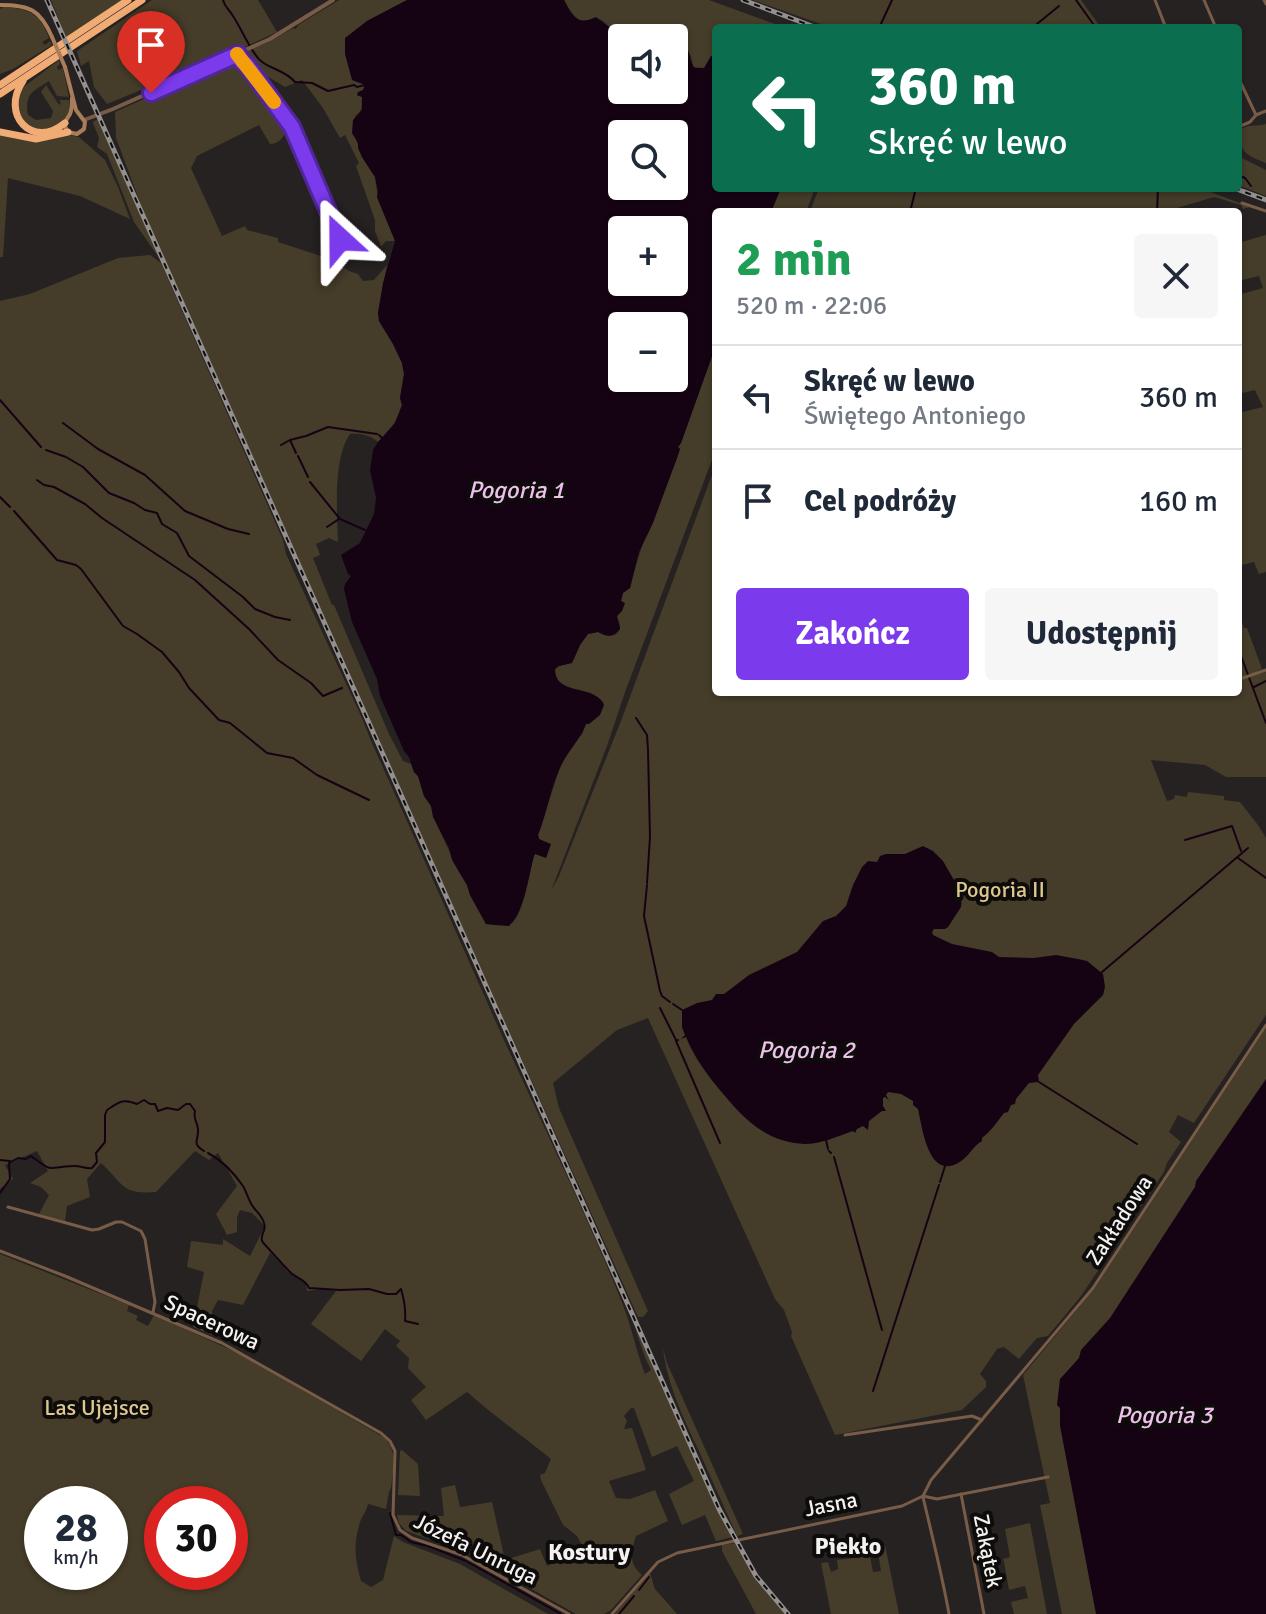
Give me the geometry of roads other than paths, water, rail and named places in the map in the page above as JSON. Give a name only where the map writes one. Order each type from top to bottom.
[{"type":"highway","points":[[0,94],[128,0]]},
{"type":"highway","points":[[0,85],[142,0]]},
{"type":"highway","points":[[0,77],[26,72]]},
{"type":"highway","points":[[26,72],[13,98],[17,121],[26,129],[38,133],[67,124]]},
{"type":"highway","points":[[0,132],[34,139],[45,138],[67,124]]},
{"type":"main road","points":[[0,5],[33,10],[44,21],[65,67],[72,98],[84,120],[85,126],[75,134],[67,124],[72,98]]},
{"type":"main road","points":[[67,124],[79,115]]},
{"type":"street","points":[[84,120],[255,46],[333,0]]},
{"type":"street","points":[[1155,0],[1164,24]]},
{"type":"street","points":[[1204,0],[1214,24]]},
{"type":"street","points":[[238,54],[292,127],[348,257]]},
{"type":"street","points":[[1242,85],[1256,115]]},
{"type":"street","points":[[1242,125],[1266,111]]},
{"type":"street","points":[[1242,203],[1266,211]]},
{"type":"street","points":[[1244,677],[1266,670]]},
{"type":"street","name":"Zakładowa","points":[[923,1496],[930,1482],[1093,1288],[1266,1025]]},
{"type":"street","points":[[8,1207],[92,1230],[122,1222],[141,1231],[155,1302],[153,1312]]},
{"type":"street","name":"Spacerowa","points":[[0,1251],[222,1343],[381,1433],[395,1448]]},
{"type":"street","points":[[845,1435],[972,1416],[982,1420]]},
{"type":"street","name":"Józefa Unruga","points":[[395,1448],[393,1515],[400,1530],[412,1538],[462,1555],[569,1614]]},
{"type":"street","name":"Jasna","points":[[612,1614],[658,1562],[677,1553],[902,1506],[923,1496],[937,1499],[1048,1477]]},
{"type":"street","name":"Zakątek","points":[[961,1494],[984,1614]]},
{"type":"street","points":[[923,1496],[934,1548],[939,1557],[949,1614]]},
{"type":"water","name":"Pogoria 1","points":[[407,0],[564,0],[576,18],[584,21],[596,17],[608,26],[608,104],[688,104],[688,51],[695,68],[704,68],[712,56],[712,192],[779,192],[773,208],[712,208],[712,356],[653,523],[639,552],[630,588],[623,593],[621,601],[625,603],[617,616],[620,629],[609,636],[598,632],[588,634],[572,663],[555,669],[561,683],[593,694],[604,705],[600,715],[586,724],[563,762],[538,835],[539,839],[551,844],[546,858],[535,854],[522,903],[509,926],[486,924],[452,860],[418,776],[380,696],[377,679],[352,622],[344,589],[351,576],[341,555],[360,543],[374,514],[376,498],[370,470],[373,450],[395,423],[402,405],[400,398],[404,374],[402,363],[379,321],[378,313],[395,241],[377,197],[375,177],[352,133],[353,120],[362,110],[362,97],[357,95],[365,85],[352,80],[345,54],[345,38],[367,21]]},
{"type":"water","name":"Pogoria 2","points":[[923,846],[943,861],[962,894],[961,907],[948,927],[934,929],[933,935],[952,944],[992,952],[999,957],[1056,955],[1087,961],[1103,974],[1103,995],[1074,1024],[1038,1075],[1039,1082],[1029,1083],[1008,1112],[958,1163],[948,1166],[933,1158],[913,1101],[901,1094],[888,1092],[889,1100],[883,1098],[886,1111],[869,1121],[868,1130],[863,1126],[855,1133],[805,1144],[791,1143],[767,1134],[737,1110],[705,1071],[686,1037],[681,1039],[685,1035],[682,1010],[712,1000],[716,994],[724,994],[749,975],[797,952],[823,921],[836,916],[846,906],[853,885],[868,861],[877,862],[880,856],[905,854]]},
{"type":"water","name":"Pogoria 3","points":[[1266,1079],[1266,1614],[1096,1614],[1060,1426],[1060,1408],[1057,1405],[1060,1379],[1110,1318],[1196,1181]]},
{"type":"waterway","points":[[223,0],[258,58],[295,82],[312,83],[328,91],[365,85]]},
{"type":"waterway","points":[[881,24],[892,0]]},
{"type":"waterway","points":[[1076,0],[1093,24]]},
{"type":"waterway","points":[[1037,24],[1059,6]]},
{"type":"waterway","points":[[1242,177],[1251,186]]},
{"type":"waterway","points":[[911,208],[915,192]]},
{"type":"waterway","points":[[1157,208],[1158,192]]},
{"type":"waterway","points":[[0,400],[41,447]]},
{"type":"waterway","points":[[63,423],[98,449],[145,475],[185,511],[249,534]]},
{"type":"waterway","points":[[290,440],[328,427],[377,434]]},
{"type":"waterway","points":[[379,435],[382,438]]},
{"type":"waterway","points":[[281,445],[290,440],[296,453]]},
{"type":"waterway","points":[[46,450],[83,467],[109,493],[157,513],[162,524],[177,533],[189,556],[255,609],[290,620]]},
{"type":"waterway","points":[[298,456],[308,477]]},
{"type":"waterway","points":[[37,480],[85,504],[195,580],[278,660],[311,683],[323,696],[342,688]]},
{"type":"waterway","points":[[310,482],[340,519],[365,530]]},
{"type":"waterway","points":[[0,497],[10,507]]},
{"type":"waterway","points":[[14,511],[57,560],[81,569],[123,626],[162,652],[189,688],[219,720],[230,723],[267,753],[293,758],[317,775],[369,800]]},
{"type":"waterway","points":[[327,527],[339,519]]},
{"type":"waterway","points":[[1242,659],[1266,723]]},
{"type":"waterway","points":[[1254,687],[1266,681]]},
{"type":"waterway","points":[[636,718],[647,735],[650,837],[647,883]]},
{"type":"waterway","points":[[1185,840],[1232,826],[1241,851]]},
{"type":"waterway","points":[[1102,972],[1248,848]]},
{"type":"waterway","points":[[1238,858],[1266,878]]},
{"type":"waterway","points":[[647,885],[644,916],[660,991],[670,1002]]},
{"type":"waterway","points":[[673,1004],[682,1010]]},
{"type":"waterway","points":[[660,1008],[676,1040]]},
{"type":"waterway","points":[[678,1040],[720,1143]]},
{"type":"waterway","points":[[1039,1082],[1137,1144]]},
{"type":"waterway","points":[[0,1193],[10,1179],[9,1163],[18,1158],[31,1156],[51,1168],[92,1168],[97,1162],[96,1153],[105,1142],[107,1110],[121,1102],[137,1104],[144,1100],[155,1104],[158,1111],[167,1108],[178,1110],[190,1104],[195,1111],[197,1144],[204,1151]]},
{"type":"waterway","points":[[826,1140],[828,1149]]},
{"type":"waterway","points":[[208,1153],[228,1168],[243,1186],[263,1221],[262,1241],[309,1288],[369,1289],[387,1294],[396,1294],[401,1289],[405,1321],[418,1324]]},
{"type":"waterway","points":[[834,1157],[882,1330]]},
{"type":"waterway","points":[[0,1160],[10,1161]]},
{"type":"waterway","points":[[940,1182],[945,1166]]},
{"type":"waterway","points":[[873,1391],[939,1185]]},
{"type":"waterway","points":[[390,1513],[396,1535],[466,1561],[561,1614]]},
{"type":"waterway","points":[[639,1590],[649,1577]]},
{"type":"waterway","points":[[619,1614],[634,1596]]},
{"type":"railway","points":[[47,0],[719,1509],[756,1576],[788,1614]]},
{"type":"railway","points":[[743,0],[806,24]]},
{"type":"railway","points":[[1242,191],[1266,200]]},
{"type":"district","name":"Piekło","points":[[848,1546]]},
{"type":"district","name":"Kostury","points":[[589,1552]]},
{"type":"park label","name":"Pogoria II","points":[[1000,889]]},
{"type":"park label","name":"Las Ujejsce","points":[[97,1407]]}]
